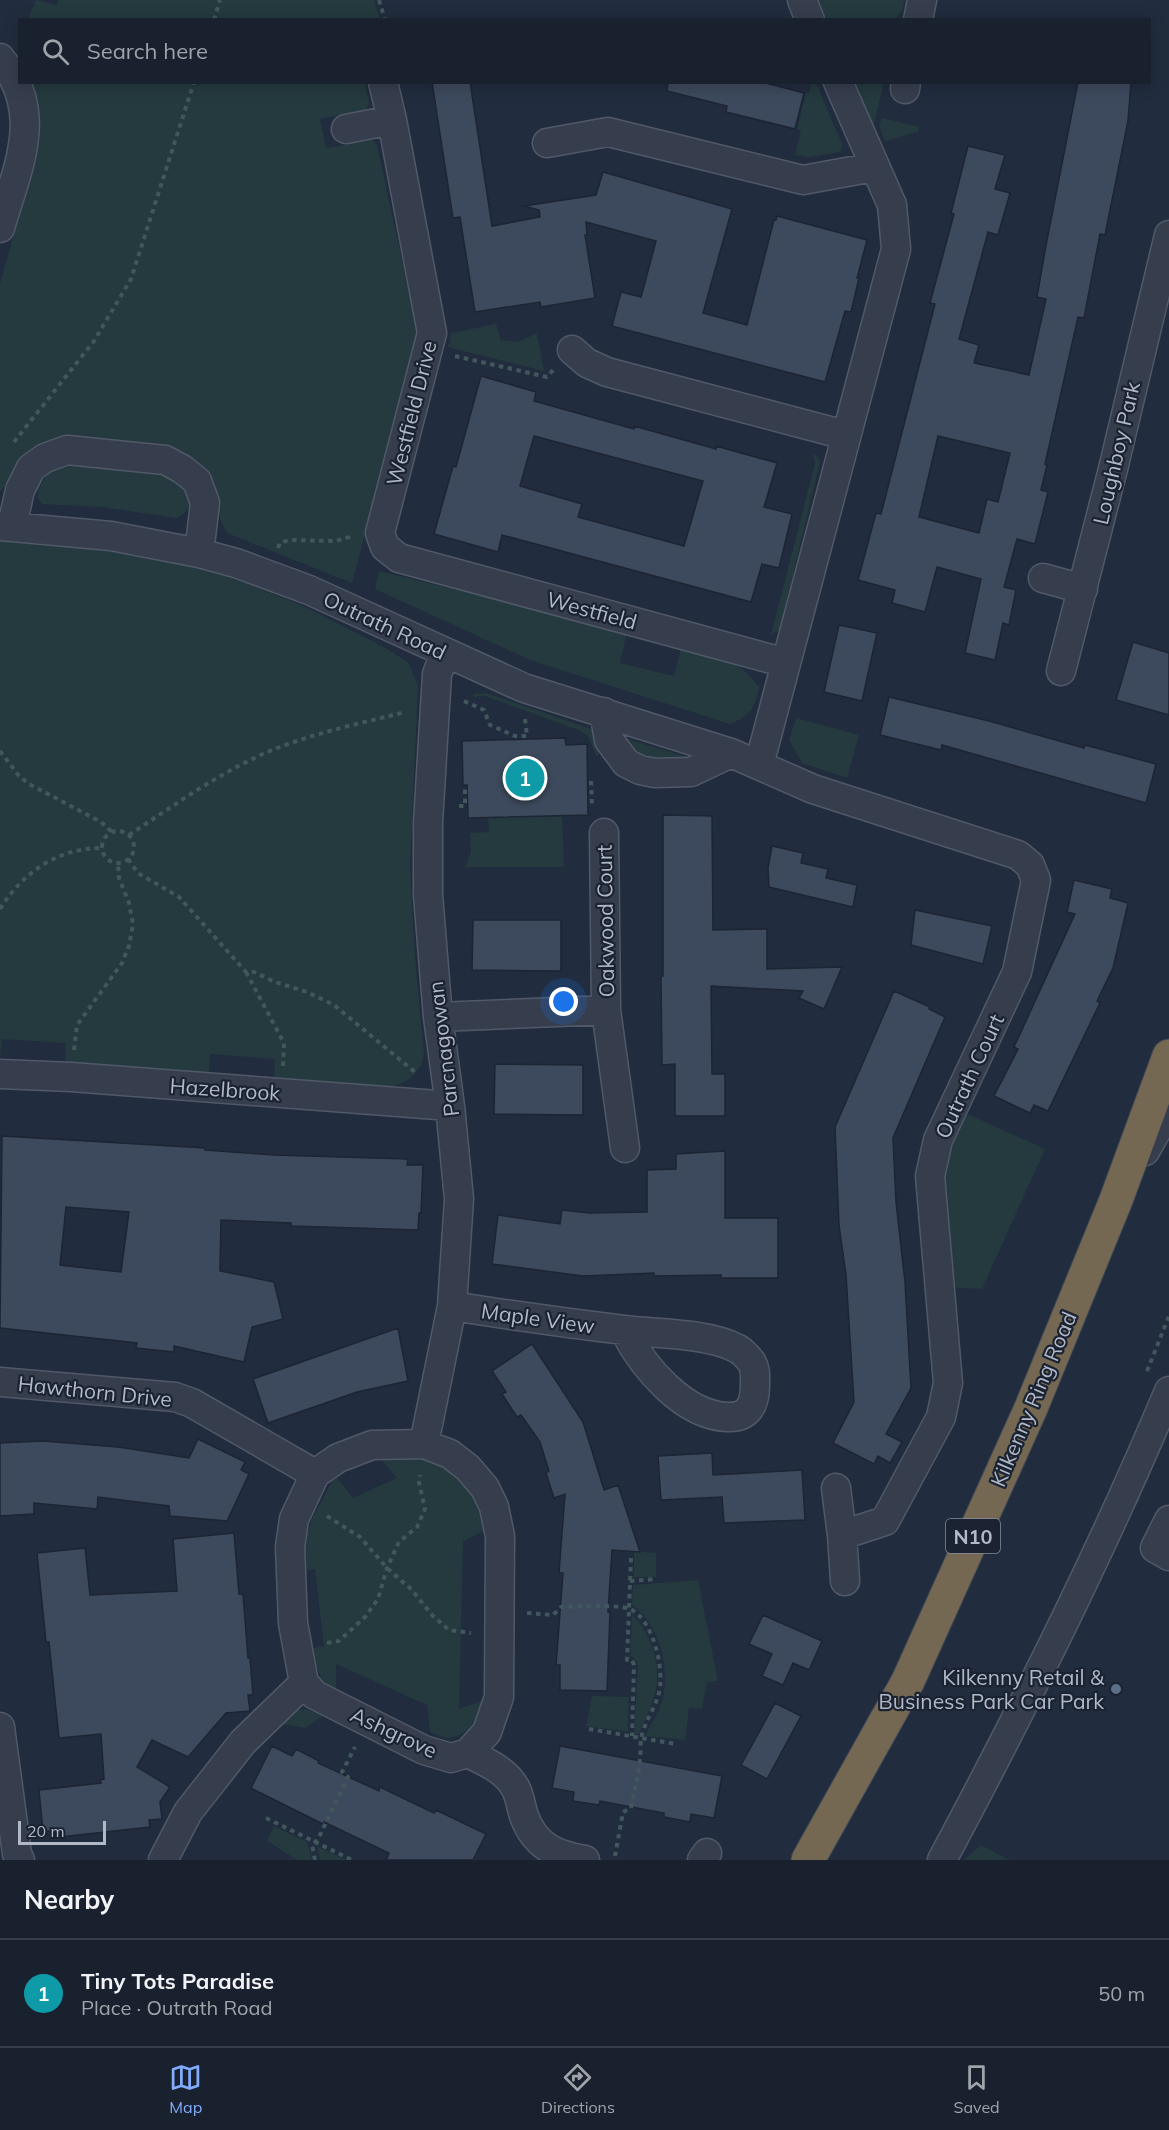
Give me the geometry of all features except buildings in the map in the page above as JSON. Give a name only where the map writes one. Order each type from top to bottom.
[{"type":"highway","name":"Kilkenny Ring Road","points":[[808,1860],[908,1681],[1031,1408],[1116,1200],[1169,1056]]},
{"type":"street","points":[[802,0],[809,18]]},
{"type":"street","points":[[918,18],[922,0]]},
{"type":"street","points":[[0,58],[11,72],[24,100],[25,140],[0,228]]},
{"type":"street","name":"Westfield Drive","points":[[380,533],[432,333],[383,84]]},
{"type":"street","points":[[759,765],[896,249],[892,205],[839,84]]},
{"type":"street","points":[[346,129],[392,120]]},
{"type":"street","points":[[547,143],[608,132],[803,180],[874,167]]},
{"type":"street","name":"Loughboy Park","points":[[1061,671],[1169,235]]},
{"type":"street","points":[[573,350],[587,363],[607,372],[845,435]]},
{"type":"street","points":[[6,526],[31,468],[45,458],[67,450],[165,460],[182,469],[197,481],[205,503],[199,553]]},
{"type":"street","name":"Outrath Road","points":[[6,526],[111,536],[199,553],[269,574],[524,688],[731,753],[759,765]]},
{"type":"street","name":"Westfield","points":[[380,533],[385,547],[399,558],[786,663]]},
{"type":"street","points":[[1042,578],[1083,589]]},
{"type":"street","name":"Parcnagowan","points":[[423,1444],[452,1306],[459,1199],[438,1017],[428,895],[428,823],[437,674],[445,653]]},
{"type":"street","points":[[604,712],[609,740],[626,763],[639,770],[655,773],[691,772],[731,753]]},
{"type":"street","name":"Outrath Court","points":[[759,765],[813,789],[1018,855],[1030,866],[1036,880],[1017,972],[938,1140],[930,1176],[948,1383],[942,1417],[885,1521],[842,1535]]},
{"type":"street","name":"Oakwood Court","points":[[604,833],[606,1010],[625,1148]]},
{"type":"street","name":"Oakwood Court","points":[[438,1017],[606,1010]]},
{"type":"street","name":"Hazelbrook","points":[[0,1074],[71,1077],[450,1106]]},
{"type":"street","points":[[1116,1200],[1169,1109]]},
{"type":"street","name":"Maple View","points":[[452,1306],[624,1330]]},
{"type":"street","name":"Hawthorn Drive","points":[[0,1382],[175,1397],[192,1403],[315,1474]]},
{"type":"street","points":[[942,1860],[1081,1589],[1169,1390]]},
{"type":"street","name":"Ashgrove","points":[[304,1683],[315,1695],[424,1750],[452,1758],[468,1753],[487,1732],[499,1697],[500,1536],[494,1507],[485,1488],[468,1468],[450,1454],[423,1444],[372,1445],[338,1458],[315,1474]]},
{"type":"street","points":[[163,1860],[188,1812],[243,1742],[304,1683],[293,1623],[290,1547],[294,1519],[315,1474]]},
{"type":"street","points":[[836,1488],[845,1581]]},
{"type":"street","points":[[1169,1520],[1155,1548],[1169,1556]]},
{"type":"street","points":[[0,1727],[17,1854],[20,1860]]},
{"type":"street","points":[[468,1753],[505,1774],[517,1790],[524,1817],[532,1834],[547,1849],[585,1860]]},
{"type":"path","points":[[215,18],[220,0]]},
{"type":"path","points":[[379,0],[384,18]]},
{"type":"path","points":[[7,451],[94,341],[131,279],[193,84]]},
{"type":"path","points":[[428,350],[547,377],[573,350]]},
{"type":"path","points":[[269,574],[280,543],[289,540],[336,541],[363,533],[380,533]]},
{"type":"path","points":[[467,704],[484,710],[490,725],[515,736],[527,736],[525,716]]},
{"type":"path","points":[[129,835],[234,768],[266,752],[320,734],[405,712],[409,708]]},
{"type":"path","points":[[0,751],[19,776],[29,784],[101,822],[112,832]]},
{"type":"path","points":[[591,781],[592,802]]},
{"type":"path","points":[[464,806],[465,789]]},
{"type":"path","points":[[123,831],[129,835],[134,847],[128,859],[118,863],[106,858],[102,848],[104,838],[112,832],[123,831]]},
{"type":"path","points":[[0,909],[10,892],[44,862],[88,848],[102,848]]},
{"type":"path","points":[[128,859],[138,873],[179,897],[246,972],[284,1043],[282,1093]]},
{"type":"path","points":[[71,1077],[77,1025],[122,963],[129,946],[133,924],[129,903],[119,878],[118,863]]},
{"type":"path","points":[[246,972],[254,972],[334,1005],[410,1067],[450,1106]]},
{"type":"path","points":[[297,1649],[339,1641],[365,1617],[378,1599],[387,1568],[399,1542],[417,1527],[425,1509],[419,1482],[423,1444]]},
{"type":"path","points":[[301,1504],[335,1520],[360,1537],[387,1568],[412,1590],[432,1615],[449,1630],[499,1637]]},
{"type":"path","points":[[631,1558],[627,1660],[632,1660],[634,1665],[632,1736]]},
{"type":"path","points":[[630,1581],[657,1579]]},
{"type":"path","points":[[531,1613],[553,1615],[561,1607],[629,1608],[640,1616],[655,1646],[660,1672],[659,1695],[641,1738],[632,1808],[623,1812],[615,1860]]},
{"type":"path","points":[[589,1729],[676,1744]]},
{"type":"path","points":[[315,1860],[312,1845],[318,1839],[348,1777],[342,1772],[352,1751]]},
{"type":"path","points":[[266,1818],[352,1860]]},
{"type":"green space","points":[[36,0],[57,5],[58,0],[374,0],[380,18],[28,18]]},
{"type":"green space","points":[[819,0],[905,0],[902,11],[896,18],[826,18]]},
{"type":"green space","points":[[30,84],[365,84],[369,104],[365,110],[320,119],[326,148],[372,140],[377,145],[418,334],[352,583],[227,533],[220,519],[215,484],[207,469],[190,456],[173,449],[25,458],[0,492],[0,284],[40,140],[39,108]]},
{"type":"green space","points":[[812,84],[816,84],[843,146],[840,152],[809,157],[795,155],[801,130],[797,129],[806,93],[809,93]]},
{"type":"green space","points":[[855,84],[884,84],[873,128]]},
{"type":"green space","points":[[882,118],[919,127],[918,132],[885,141],[879,126]]},
{"type":"green space","points":[[496,324],[501,340],[518,342],[537,333],[544,371],[447,347],[451,333]]},
{"type":"green space","points":[[813,453],[820,462],[780,629],[771,635],[815,463]]},
{"type":"green space","points":[[78,462],[166,472],[186,487],[190,500],[189,507],[176,518],[102,507],[42,504],[37,497],[46,477],[62,466]]},
{"type":"green space","points":[[0,540],[109,551],[170,561],[229,577],[301,605],[384,647],[408,662],[418,685],[410,866],[415,959],[424,1053],[422,1064],[410,1079],[390,1088],[274,1079],[275,1059],[210,1054],[209,1074],[65,1063],[66,1043],[2,1039],[0,1059]]},
{"type":"green space","points":[[379,571],[627,631],[620,663],[674,676],[682,644],[704,651],[734,664],[752,678],[759,687],[756,701],[747,714],[730,724],[530,660],[375,589]]},
{"type":"green space","points":[[486,693],[594,730],[602,747],[597,757],[588,736],[581,731],[485,696],[474,697],[473,694]]},
{"type":"green space","points":[[796,718],[859,735],[847,778],[802,763],[789,740]]},
{"type":"green space","points":[[624,738],[691,758],[653,761],[633,754]]},
{"type":"green space","points":[[562,815],[564,867],[465,867],[471,852],[470,833],[489,832],[488,817]]},
{"type":"green space","points":[[965,1113],[1045,1149],[982,1289],[948,1287],[942,1170],[946,1155]]},
{"type":"green space","points":[[401,1453],[445,1467],[466,1483],[486,1530],[463,1541],[459,1709],[481,1701],[479,1714],[472,1726],[455,1737],[446,1738],[430,1732],[427,1705],[336,1664],[336,1691],[321,1678],[316,1662],[314,1648],[324,1646],[315,1569],[305,1570],[304,1543],[313,1517],[333,1480],[338,1479],[353,1498],[397,1478],[381,1459]]},
{"type":"green space","points":[[634,1551],[656,1553],[656,1577],[634,1577]]},
{"type":"green space","points":[[698,1580],[718,1681],[707,1682],[702,1709],[689,1708],[685,1740],[645,1736],[662,1703],[665,1673],[656,1634],[641,1613],[632,1605],[633,1585]]},
{"type":"green space","points":[[632,1614],[650,1641],[657,1672],[655,1694],[639,1734],[634,1734],[638,1666],[634,1657],[630,1656]]},
{"type":"green space","points":[[592,1696],[629,1697],[628,1732],[586,1726]]},
{"type":"green space","points":[[304,1709],[324,1715],[305,1728],[277,1723],[285,1713]]},
{"type":"green space","points":[[274,1826],[307,1842],[312,1860],[297,1860],[267,1841]]},
{"type":"green space","points":[[981,1845],[1009,1860],[964,1860]]},
{"type":"green space","points":[[317,1846],[346,1860],[320,1860]]},
{"type":"place","name":"Tiny Tots Paradise","points":[[525,778]]},
{"type":"place","name":"Kilkenny Retail & Business Park Car Park","points":[[1116,1689]]}]
